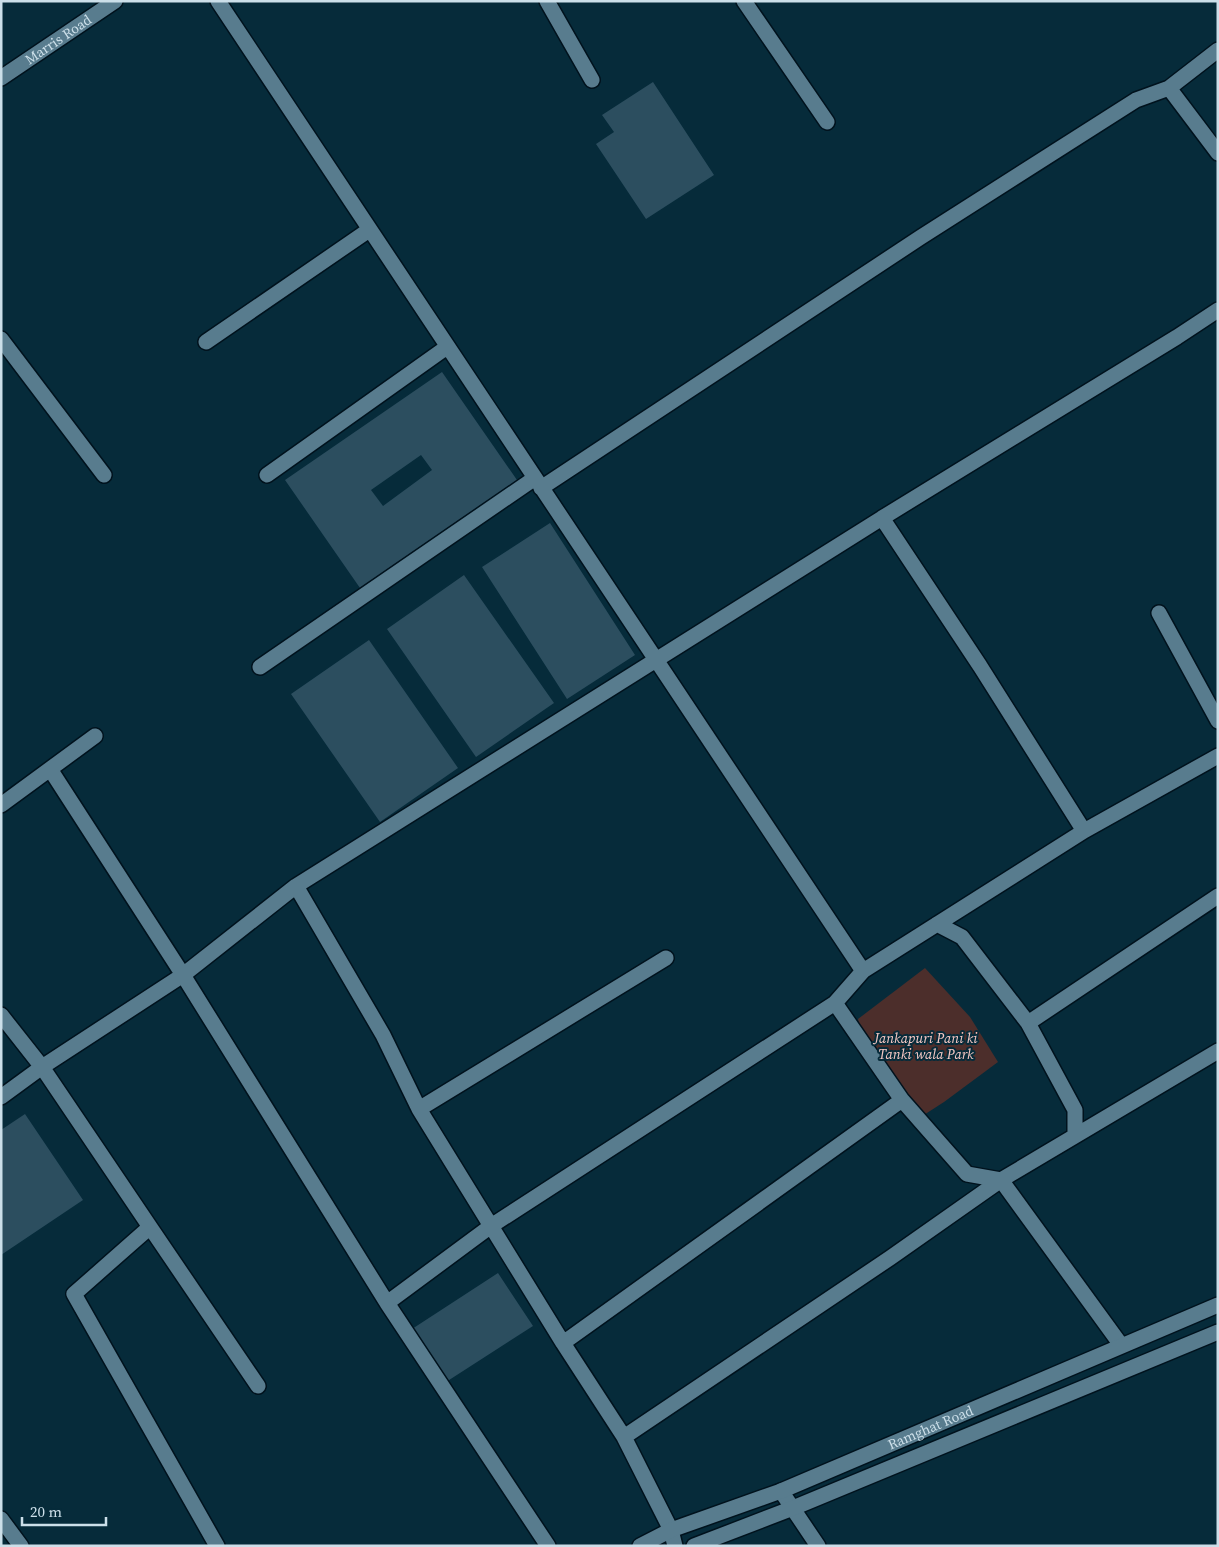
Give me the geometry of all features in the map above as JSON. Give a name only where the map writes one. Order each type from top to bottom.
[{"type":"street","name":"Marris Road","points":[[1,78],[115,1]]},
{"type":"street","points":[[218,1],[863,971]]},
{"type":"street","points":[[547,1],[592,80]]},
{"type":"street","points":[[744,1],[827,122]]},
{"type":"street","points":[[260,666],[538,483],[1094,126],[1136,100],[1169,88],[1218,50]]},
{"type":"street","points":[[1169,88],[1218,153]]},
{"type":"street","points":[[206,342],[369,230]]},
{"type":"street","points":[[1,1097],[42,1067],[182,975],[296,886],[656,659],[1218,310]]},
{"type":"street","points":[[1,339],[104,475]]},
{"type":"street","points":[[267,475],[447,347]]},
{"type":"street","points":[[882,518],[1084,831]]},
{"type":"street","points":[[1159,613],[1218,721]]},
{"type":"street","points":[[1,805],[96,736]]},
{"type":"street","points":[[386,1303],[491,1226],[835,1003],[863,971],[1084,831],[1218,756]]},
{"type":"street","points":[[50,769],[182,975],[386,1303],[548,1546]]},
{"type":"street","points":[[296,886],[383,1035],[419,1109],[563,1343],[624,1437],[672,1530],[675,1546]]},
{"type":"street","points":[[1028,1023],[1218,896]]},
{"type":"street","points":[[937,924],[962,937],[1028,1023],[1075,1110],[1075,1136]]},
{"type":"street","points":[[419,1109],[666,958]]},
{"type":"street","points":[[835,1003],[902,1100],[966,1174],[1001,1180],[1121,1345]]},
{"type":"street","points":[[1,1015],[42,1067],[258,1386]]},
{"type":"street","points":[[624,1437],[890,1258],[1001,1180],[1218,1051]]},
{"type":"street","points":[[563,1343],[902,1100]]},
{"type":"street","points":[[150,1227],[74,1294],[217,1546]]},
{"type":"street","name":"Ramghat Road","points":[[640,1546],[672,1530],[782,1491],[1218,1305]]},
{"type":"street","name":"Ramghat Road","points":[[694,1546],[793,1508],[1218,1332]]},
{"type":"street","points":[[782,1491],[818,1546]]},
{"type":"street","points":[[1,1518],[20,1546]]},
{"type":"green space","name":"Jankapuri Pani ki Tanki wala Park","points":[[925,968],[970,1017],[998,1062],[916,1120],[861,1034],[858,1019]]},
{"type":"building","points":[[653,82],[714,175],[646,219],[596,144],[614,132],[602,115]]},
{"type":"building","points":[[442,372],[517,480],[360,588],[285,480]],"holes":[[[421,455],[432,470],[383,506],[371,490]]]},
{"type":"building","points":[[550,523],[635,655],[567,699],[482,567]]},
{"type":"building","points":[[464,575],[554,703],[476,757],[387,629]]},
{"type":"building","points":[[369,640],[458,768],[380,822],[291,694]]},
{"type":"building","points":[[25,1114],[83,1200],[1,1255],[1,1130]]},
{"type":"building","points":[[498,1273],[533,1326],[446,1382],[412,1329]]}]
